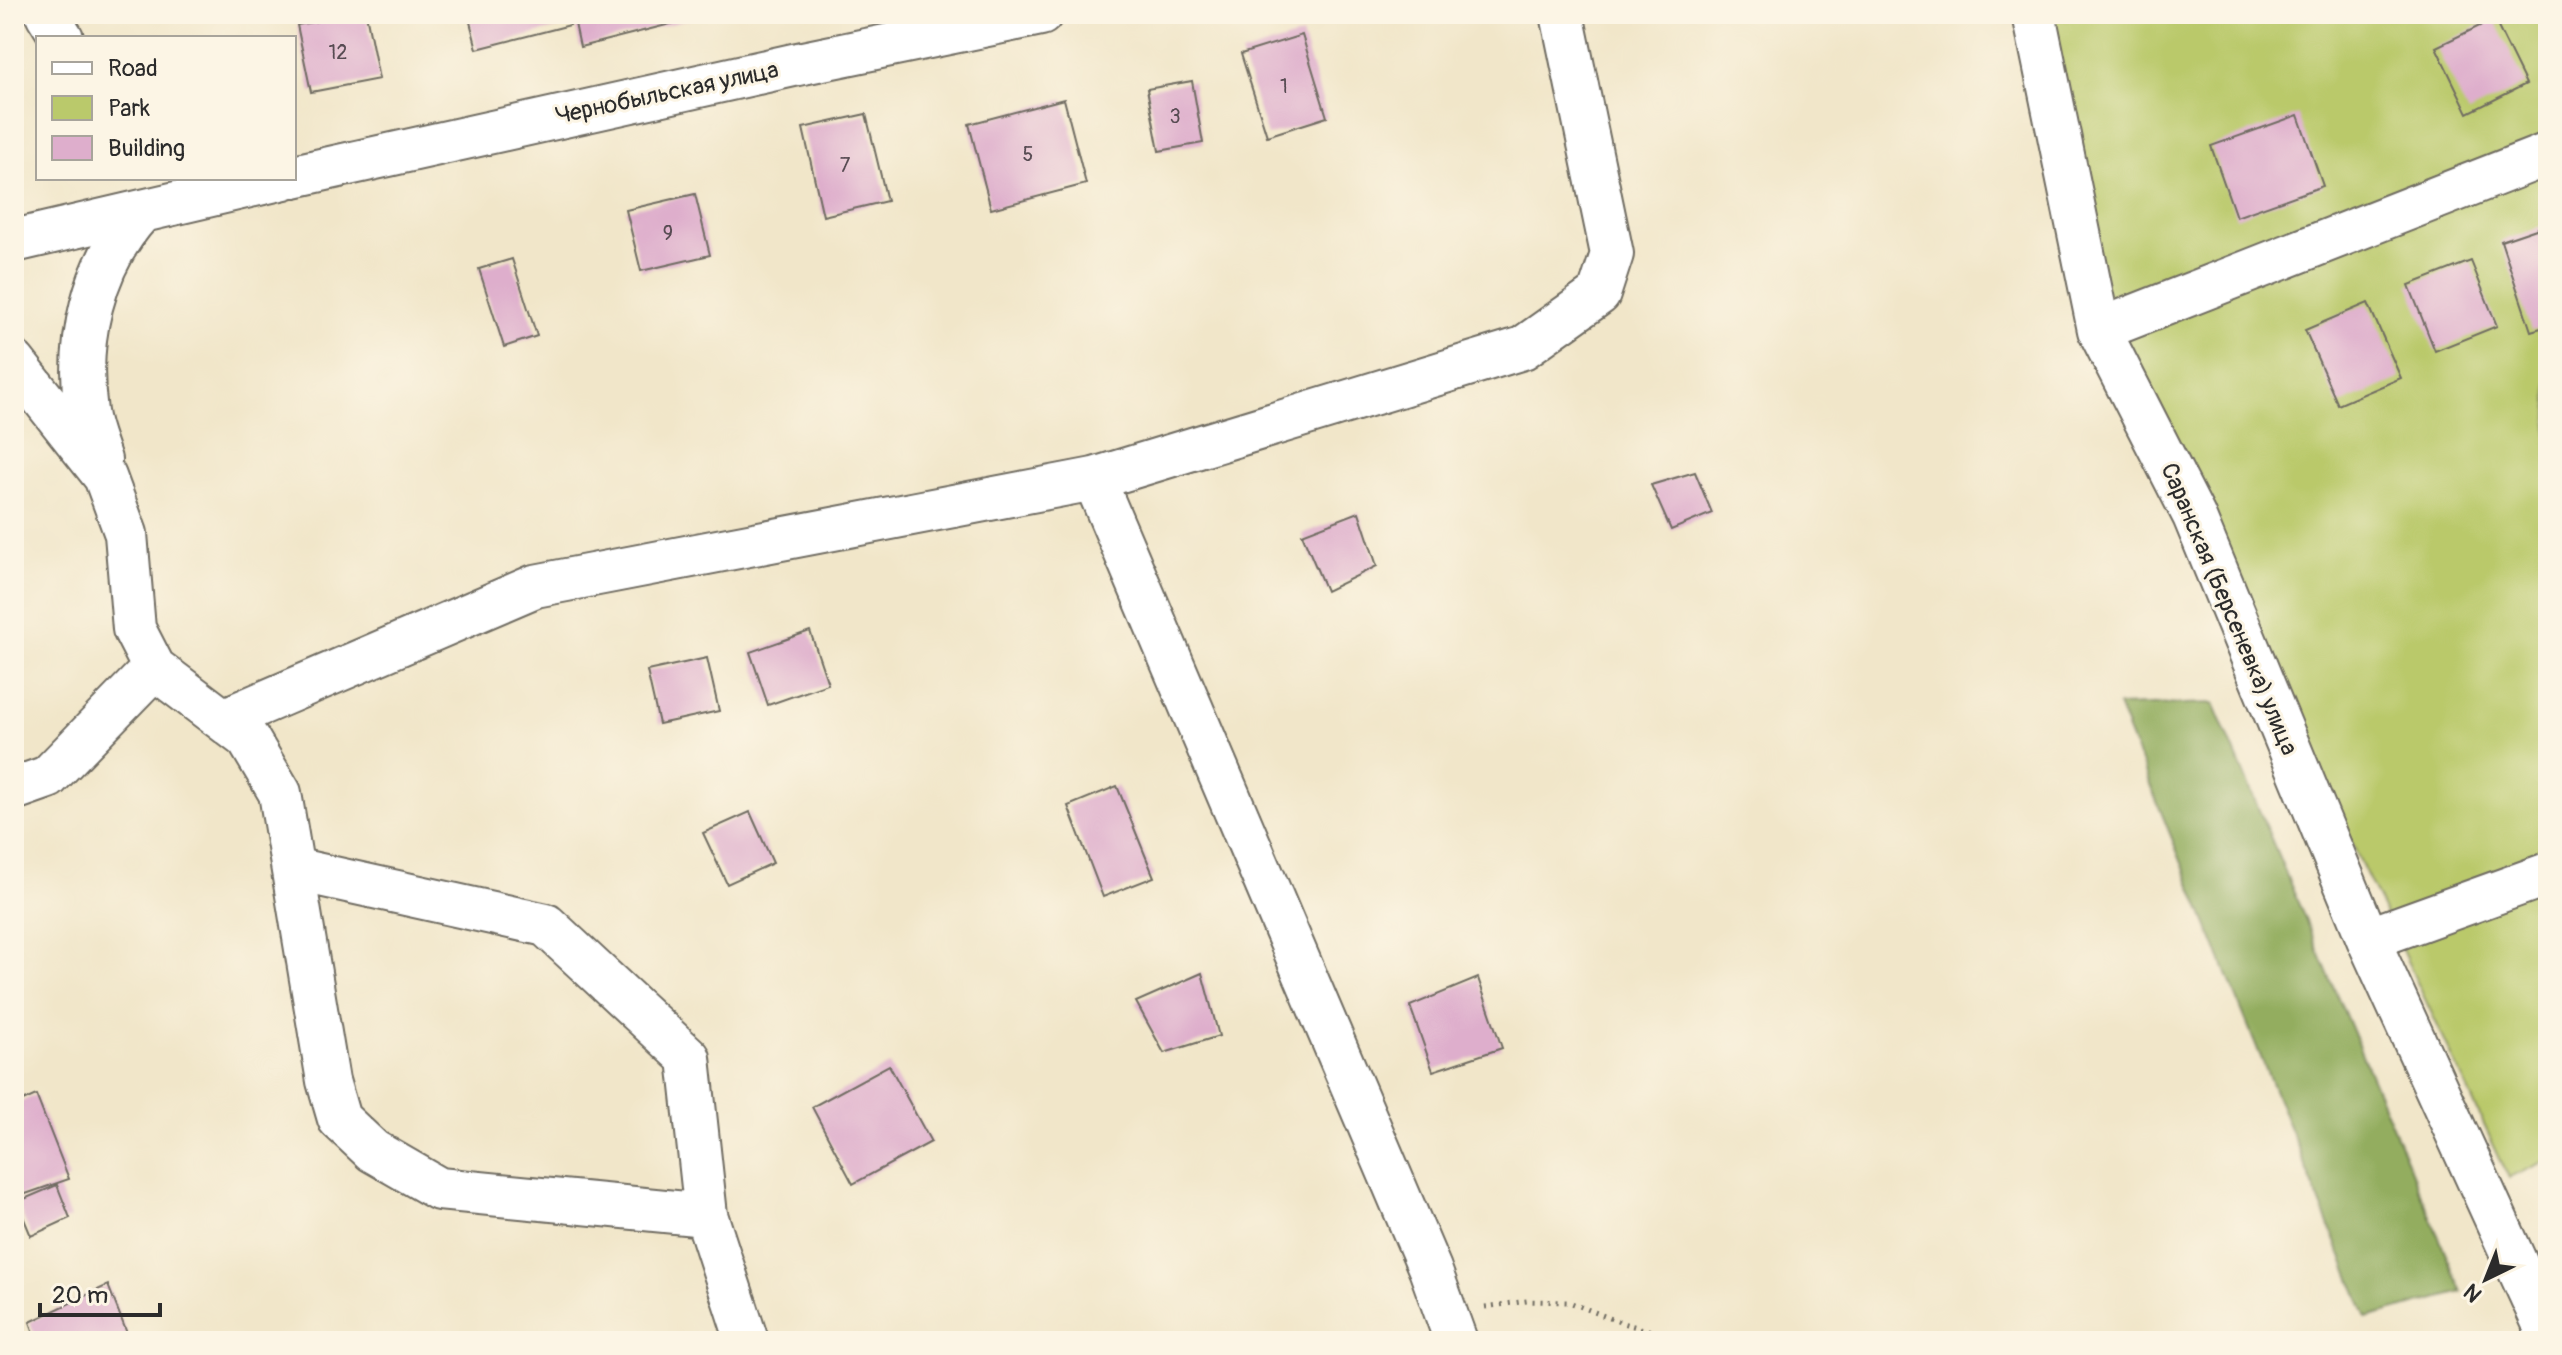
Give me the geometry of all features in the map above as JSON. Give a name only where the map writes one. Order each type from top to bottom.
[{"type":"street","points":[[47,14],[61,36]]},
{"type":"street","name":"Чернобыльская улица","points":[[296,176],[798,64],[1041,14]]},
{"type":"street","points":[[223,720],[535,586],[1094,479],[1523,348],[1599,294],[1612,254],[1562,14]]},
{"type":"street","name":"Саранская (Берсеневка) улица","points":[[2034,14],[2099,330],[2194,516],[2368,939],[2548,1333]]},
{"type":"street","points":[[2099,330],[2548,154]]},
{"type":"street","points":[[14,241],[153,198],[271,180]]},
{"type":"street","points":[[153,198],[121,234],[97,279],[84,347],[86,413],[126,534],[134,629],[154,668],[248,739],[280,793],[328,1081],[339,1119],[373,1151],[439,1189],[706,1215]]},
{"type":"street","points":[[14,362],[105,477]]},
{"type":"street","points":[[1094,479],[1430,1269],[1451,1327]]},
{"type":"street","points":[[14,789],[48,777],[154,668]]},
{"type":"street","points":[[293,869],[546,925],[689,1058],[706,1215],[747,1341]]},
{"type":"street","points":[[2368,939],[2548,874]]},
{"type":"path","points":[[1451,1327],[1527,1301],[1569,1302],[1622,1323],[1689,1341]]},
{"type":"green space","points":[[2050,14],[2548,14],[2548,1160],[2509,1178],[2085,275]]},
{"type":"green space","points":[[2214,703],[2462,1292],[2367,1318],[2118,706]]},
{"type":"building","points":[[366,14],[379,79],[311,92],[297,25]]},
{"type":"building","points":[[468,14],[567,14],[570,25],[477,49]]},
{"type":"building","points":[[573,14],[693,14],[694,18],[580,47]]},
{"type":"building","points":[[2494,19],[2526,84],[2468,113],[2436,47]]},
{"type":"building","points":[[1302,35],[1327,117],[1267,136],[1241,54]]},
{"type":"building","points":[[1192,81],[1203,143],[1159,151],[1147,89]]},
{"type":"building","points":[[1064,99],[1086,184],[991,209],[969,124]]},
{"type":"building","points":[[866,114],[887,201],[823,216],[803,128]]},
{"type":"building","points":[[2298,115],[2323,186],[2236,217],[2211,146]]},
{"type":"building","points":[[695,194],[710,255],[641,271],[626,210]]},
{"type":"building","points":[[2548,225],[2548,326],[2531,331],[2501,241]]},
{"type":"building","points":[[512,259],[537,336],[504,347],[479,269]]},
{"type":"building","points":[[2471,261],[2497,326],[2435,351],[2409,285]]},
{"type":"building","points":[[2368,303],[2401,378],[2338,405],[2305,330]]},
{"type":"building","points":[[1695,472],[1712,513],[1671,530],[1651,485]]},
{"type":"building","points":[[1359,512],[1377,566],[1326,591],[1302,534]]},
{"type":"building","points":[[810,631],[828,684],[768,705],[750,652]]},
{"type":"building","points":[[707,658],[719,711],[659,724],[647,671]]},
{"type":"building","points":[[1117,786],[1154,877],[1103,897],[1068,806]]},
{"type":"building","points":[[750,812],[773,863],[727,884],[703,833]]},
{"type":"building","points":[[1202,973],[1219,1036],[1164,1053],[1136,1002]]},
{"type":"building","points":[[1478,978],[1502,1048],[1433,1071],[1410,1006]]},
{"type":"building","points":[[889,1065],[931,1142],[853,1184],[812,1107]]},
{"type":"building","points":[[36,1095],[69,1179],[14,1198],[14,1105]]},
{"type":"building","points":[[57,1185],[70,1218],[31,1236],[17,1202]]},
{"type":"building","points":[[108,1285],[130,1341],[37,1341],[30,1322]]}]
